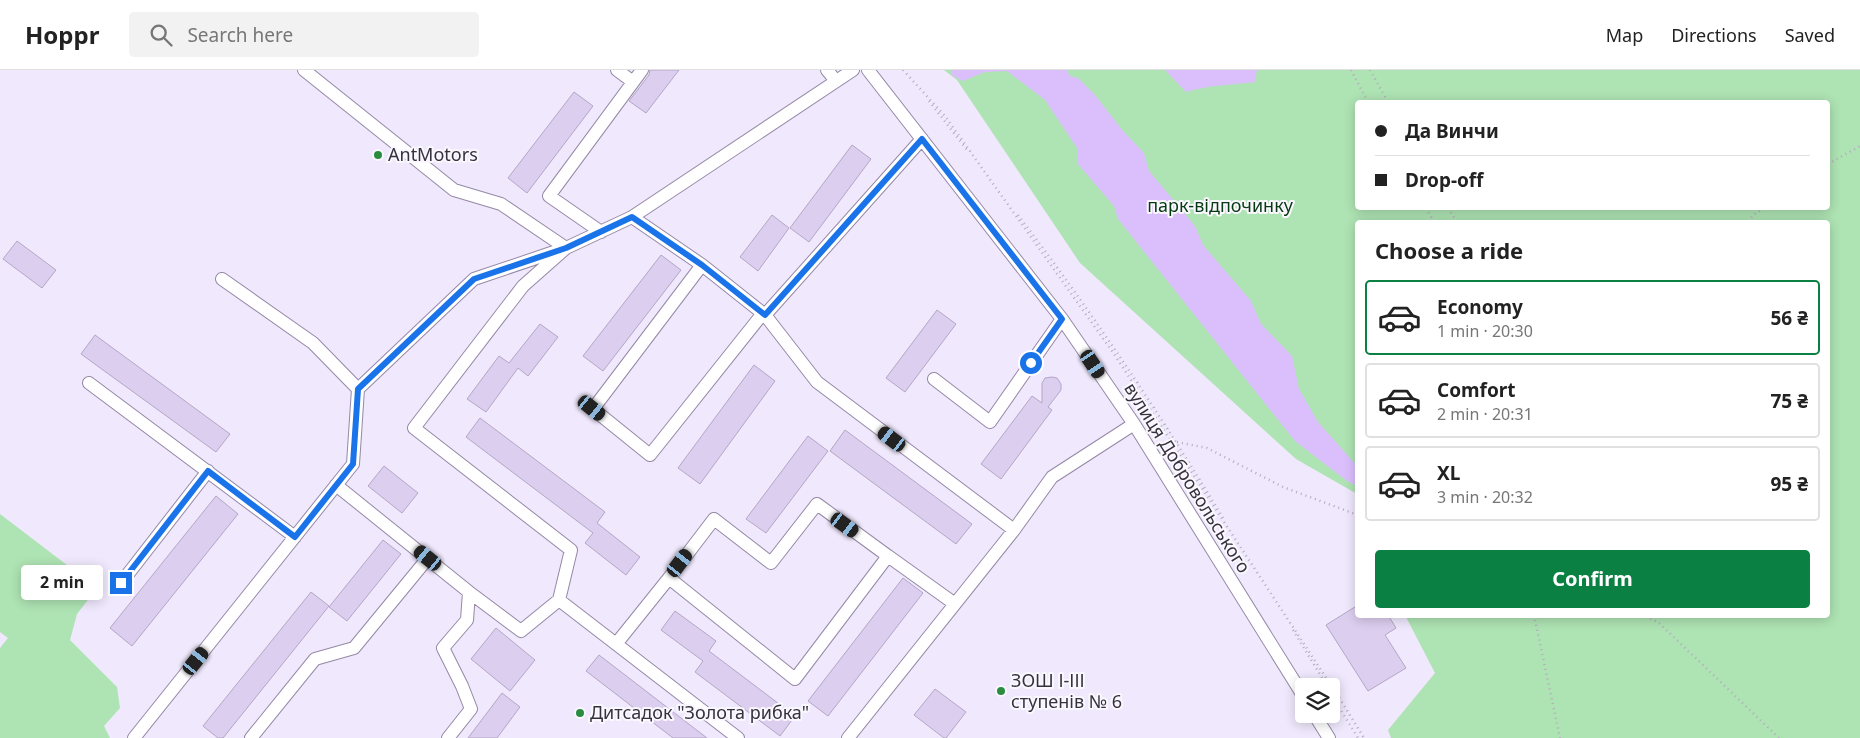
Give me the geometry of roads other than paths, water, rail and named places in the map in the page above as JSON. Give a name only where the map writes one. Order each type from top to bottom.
[{"type":"street","points":[[304,70],[454,190],[501,204],[566,248]]},
{"type":"street","points":[[617,70],[633,82]]},
{"type":"street","points":[[601,232],[549,196],[642,70]]},
{"type":"street","points":[[828,70],[836,81]]},
{"type":"street","points":[[134,738],[353,464],[358,389],[474,279],[566,248],[632,217],[853,70]]},
{"type":"street","name":"вулиця Добровольського","points":[[868,70],[1062,319],[1134,424],[1295,683]]},
{"type":"street","points":[[702,265],[592,408],[650,455],[760,317],[765,315],[922,139]]},
{"type":"street","points":[[632,217],[702,265],[765,315],[817,382],[1014,530]]},
{"type":"street","points":[[336,485],[520,631],[559,600],[571,550],[414,428],[523,286],[566,248]]},
{"type":"street","points":[[222,279],[313,343],[358,389]]},
{"type":"street","points":[[934,379],[990,422],[1062,319]]},
{"type":"street","points":[[89,383],[295,537]]},
{"type":"street","points":[[848,738],[1014,530],[1052,477],[1134,424]]},
{"type":"street","points":[[121,583],[208,471]]},
{"type":"street","points":[[616,644],[714,519],[771,563],[817,504],[955,604]]},
{"type":"street","points":[[669,578],[795,680],[888,556]]},
{"type":"street","points":[[251,738],[315,659],[354,648],[428,558]]},
{"type":"street","points":[[448,738],[471,709],[443,648],[467,620],[469,592]]},
{"type":"street","points":[[559,600],[738,738]]},
{"type":"street","points":[[1320,723],[1329,738]]},
{"type":"place","name":"AntMotors","points":[[378,155]]},
{"type":"place","name":"ЗОШ І-ІІІ ступенів № 6","points":[[1001,691]]},
{"type":"place","name":"Дитсадок \"Золота рибка\"","points":[[580,713]]},
{"type":"park label","name":"парк-відпочинку","points":[[1220,206]]}]
